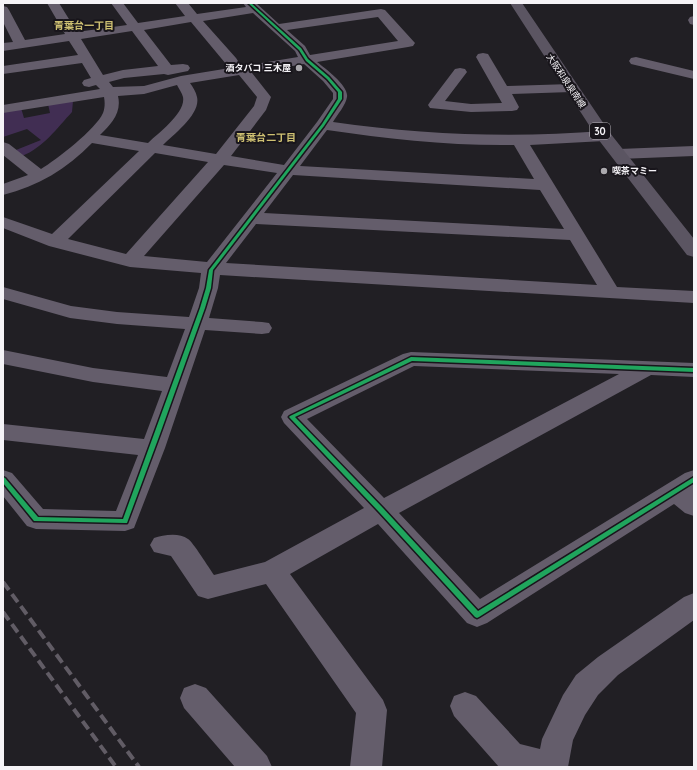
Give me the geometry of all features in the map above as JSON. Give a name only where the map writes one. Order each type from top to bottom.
[{"type":"main road","name":"大阪和泉泉南線","points":[[516,3],[604,136],[694,251]]},
{"type":"street","points":[[3,190],[39,176],[52,169],[88,138],[111,113],[113,103],[105,87],[85,58],[52,3]]},
{"type":"street","points":[[117,3],[168,71]]},
{"type":"street","points":[[181,3],[194,19],[200,23],[231,61]]},
{"type":"street","points":[[3,47],[194,19],[252,6],[328,78],[340,92],[340,99],[323,125],[211,270],[211,278],[196,324],[153,448],[125,522],[36,519],[3,479]]},
{"type":"street","points":[[3,10],[21,44]]},
{"type":"street","points":[[3,109],[105,87],[123,74],[142,71],[168,71],[231,61],[304,55],[408,43],[398,34],[381,13],[276,28]]},
{"type":"street","points":[[3,97],[105,87],[144,90],[181,80],[243,70],[304,55]]},
{"type":"street","points":[[475,108],[457,66],[435,105],[475,108],[512,107],[483,57]]},
{"type":"street","points":[[3,70],[85,58]]},
{"type":"street","points":[[636,61],[694,75]]},
{"type":"street","points":[[130,261],[219,160],[261,107],[264,97],[243,70]]},
{"type":"street","points":[[55,242],[186,115],[191,103],[190,93],[181,80]]},
{"type":"street","points":[[502,90],[571,88]]},
{"type":"street","points":[[323,125],[402,136],[445,139],[520,140],[604,136]]},
{"type":"street","points":[[88,138],[287,170],[546,185]]},
{"type":"street","points":[[520,140],[575,235],[611,293]]},
{"type":"street","points":[[3,147],[39,176]]},
{"type":"street","points":[[619,154],[694,151]]},
{"type":"street","points":[[251,218],[575,235]]},
{"type":"street","points":[[3,222],[55,242],[91,252],[130,261],[211,270],[694,297]]},
{"type":"street","points":[[3,293],[70,312],[117,318],[262,328]]},
{"type":"street","points":[[3,358],[93,375],[175,385]]},
{"type":"street","points":[[688,492],[477,615],[381,510],[292,417],[411,359],[694,370]]},
{"type":"street","points":[[163,545],[178,546],[208,588],[272,571],[381,510],[405,499],[647,368]]},
{"type":"street","points":[[3,432],[153,448]]},
{"type":"street","points":[[272,571],[372,710],[366,767]]},
{"type":"street","points":[[552,767],[558,739],[574,705],[588,685],[608,666],[694,606]]},
{"type":"street","points":[[195,698],[256,767]]},
{"type":"street","points":[[465,706],[511,757],[548,767]]},
{"type":"shaded area","points":[[73,101],[72,112],[50,137],[30,152],[22,156],[16,150],[41,140],[27,129],[3,137],[3,111],[21,108],[24,118],[50,113],[48,104]]},
{"type":"railway","points":[[3,582],[139,767]]},
{"type":"railway","points":[[3,612],[116,767]]},
{"type":"cycle path","points":[[3,479],[36,519],[125,521],[203,308],[209,288],[211,270],[323,125],[340,99],[340,92],[328,78],[307,60],[300,49],[249,3]]},
{"type":"cycle path","points":[[694,370],[411,359],[292,417],[381,510],[477,615],[694,479]]},
{"type":"place","name":"酒タバコ 三木屋","points":[[299,68]]},
{"type":"place","name":"喫茶マミー","points":[[604,171]]},
{"type":"district","name":"青葉台一丁目","points":[[84,25]]},
{"type":"district","name":"青葉台二丁目","points":[[266,137]]}]
